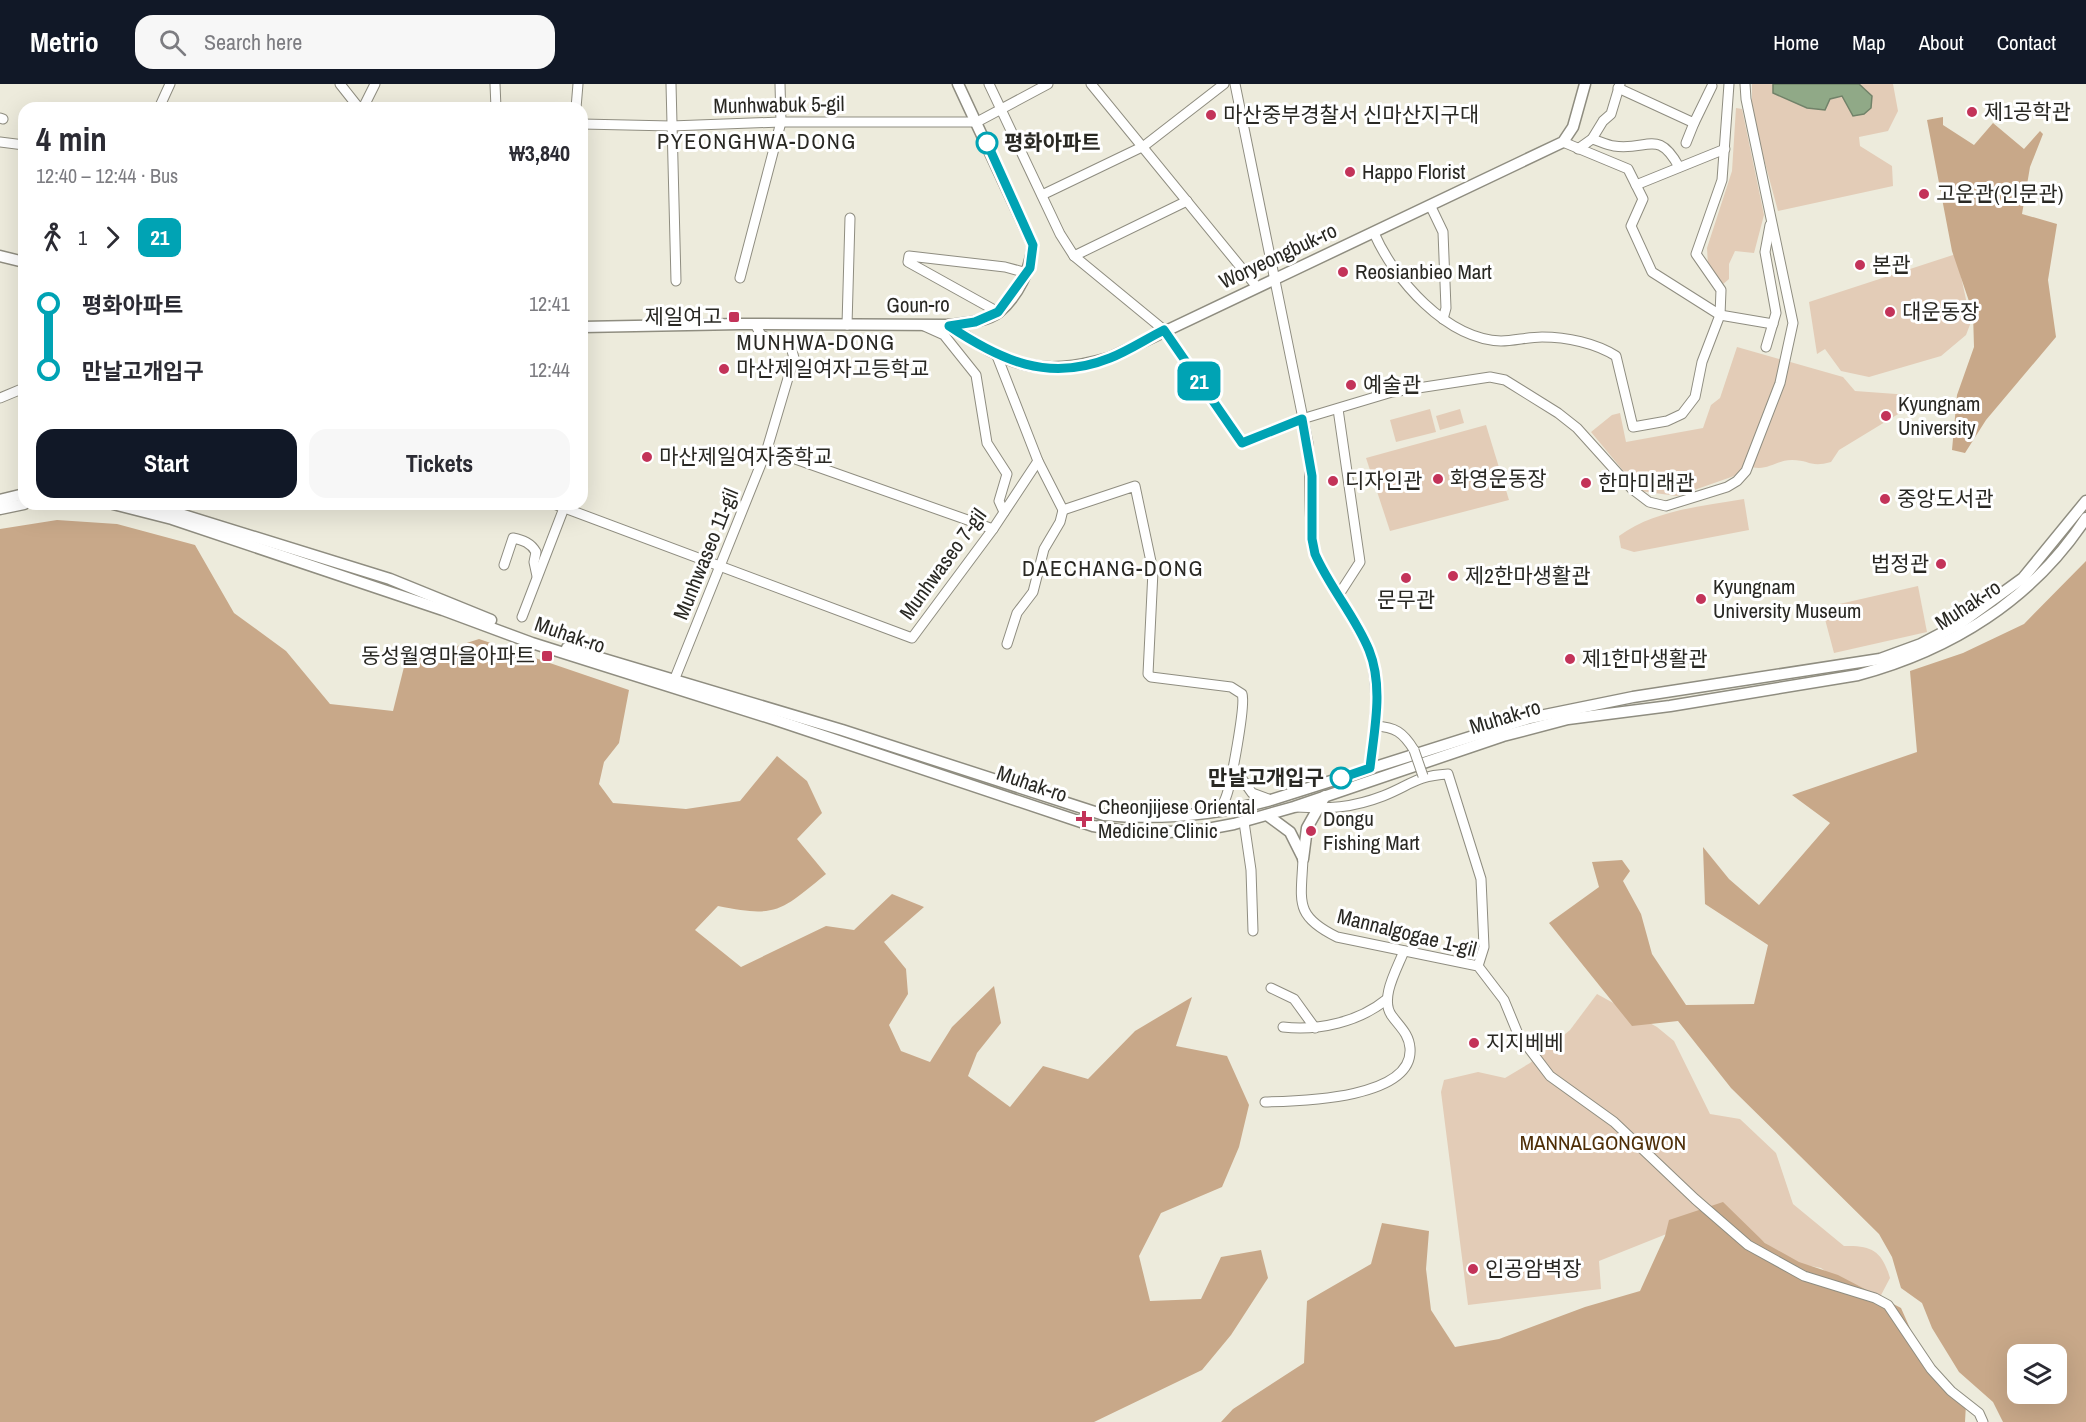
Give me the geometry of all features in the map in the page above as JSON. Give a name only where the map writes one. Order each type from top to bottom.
[{"type":"main road","points":[[958,84],[1033,245],[1027,273],[998,312]]},
{"type":"main road","points":[[1563,142],[1573,126],[1585,84]]},
{"type":"main road","name":"Woryeongbuk-ro","points":[[949,326],[998,356],[1040,369],[1085,365],[1109,358],[1164,330],[1431,207],[1563,142]]},
{"type":"main road","points":[[0,256],[18,260]]},
{"type":"main road","name":"Goun-ro","points":[[588,327],[754,324],[949,326],[975,322],[998,312]]},
{"type":"main road","points":[[0,500],[18,496]]},
{"type":"main road","name":"Muhak-ro","points":[[167,510],[390,579],[538,639],[675,678],[1104,815],[1146,819],[1214,812],[1271,800],[1530,718],[1633,697],[1880,659],[1921,644],[1961,623],[2023,578],[2086,501]]},
{"type":"main road","points":[[0,510],[18,506]]},
{"type":"main road","name":"Muhak-ro","points":[[137,510],[172,519],[235,542],[326,570],[532,643],[1014,798],[1093,826],[1152,833],[1202,830],[1244,822],[1540,725],[1858,675],[1911,659],[1962,634],[2008,604],[2054,563],[2086,518]]},
{"type":"main road","points":[[1303,859],[1305,835],[1324,796]]},
{"type":"main road","points":[[1267,815],[1290,832],[1303,859]]},
{"type":"street","points":[[162,102],[170,84]]},
{"type":"street","points":[[340,84],[356,102]]},
{"type":"street","points":[[364,102],[375,84]]},
{"type":"street","points":[[495,84],[496,102]]},
{"type":"street","points":[[576,102],[578,84]]},
{"type":"street","points":[[671,84],[676,281]]},
{"type":"street","points":[[740,278],[781,122],[780,84]]},
{"type":"street","points":[[989,84],[1060,234],[1074,256],[1164,330],[1242,443],[1302,419],[1392,392],[1490,377],[1505,380],[1558,413],[1577,428],[1632,489],[1649,502],[1666,506],[1727,487],[1746,471],[1780,384],[1793,323],[1746,99],[1745,84]]},
{"type":"street","points":[[977,122],[1048,84]]},
{"type":"street","points":[[1091,84],[1257,287]]},
{"type":"street","points":[[1235,84],[1312,476],[1312,539],[1322,571],[1369,650],[1374,666],[1377,708],[1370,768]]},
{"type":"street","points":[[1042,195],[1144,146],[1220,85]]},
{"type":"street","points":[[1374,233],[1384,257],[1431,312],[1470,333],[1499,341],[1544,337],[1598,345],[1616,356],[1633,427],[1674,418],[1682,414],[1695,397],[1702,362],[1720,315],[1721,290],[1696,254],[1722,180],[1729,88],[1710,85],[1686,143]]},
{"type":"street","points":[[1578,149],[1592,139],[1603,121],[1611,114],[1619,86],[1694,123]]},
{"type":"street","name":"Munhwabuk 5-gil","points":[[588,124],[671,126],[781,122],[977,122]]},
{"type":"street","points":[[1592,139],[1614,146],[1652,143],[1662,145],[1670,150],[1679,167]]},
{"type":"street","points":[[0,142],[18,144]]},
{"type":"street","points":[[1563,142],[1628,169],[1643,198],[1631,226],[1652,272],[1720,315],[1773,324]]},
{"type":"street","points":[[1636,185],[1725,149]]},
{"type":"street","points":[[1074,256],[1187,201]]},
{"type":"street","points":[[1431,207],[1443,232],[1446,308],[1443,319]]},
{"type":"street","points":[[847,325],[850,218]]},
{"type":"street","points":[[1766,347],[1776,313],[1765,252],[1771,220]]},
{"type":"street","points":[[998,312],[908,262],[909,256],[1005,267],[1027,273]]},
{"type":"street","name":"Munhwaseo 11-gil","points":[[675,678],[766,449],[794,358],[791,347],[761,335],[754,324]]},
{"type":"street","points":[[922,325],[944,335],[976,375],[987,443],[1007,474],[999,501],[1004,512]]},
{"type":"street","points":[[998,356],[1038,461],[1064,510],[1060,522],[1044,549],[1034,592],[1017,613],[1007,644]]},
{"type":"street","points":[[0,398],[18,390]]},
{"type":"street","points":[[1338,409],[1360,562],[1338,596]]},
{"type":"street","points":[[766,449],[993,529]]},
{"type":"street","name":"Munhwaseo 7-gil","points":[[721,567],[912,638],[993,529],[1038,461]]},
{"type":"street","points":[[1064,510],[1135,486],[1153,571],[1148,674],[1151,677],[1235,688],[1241,692],[1244,706],[1237,736],[1234,769],[1223,804],[1214,812]]},
{"type":"street","points":[[522,617],[563,510]]},
{"type":"street","points":[[569,510],[721,567]]},
{"type":"street","points":[[504,565],[513,538],[522,540],[529,543],[536,552],[534,562],[537,578]]},
{"type":"street","points":[[1375,726],[1391,727],[1399,731],[1414,750],[1423,776]]},
{"type":"street","points":[[1234,769],[1252,793],[1271,800]]},
{"type":"street","points":[[1294,807],[1334,810],[1384,795],[1423,776],[1448,774],[1481,879],[1484,947],[1478,966]]},
{"type":"street","points":[[1244,822],[1251,870],[1253,931]]},
{"type":"street","name":"Mannalgogae 1-gil","points":[[1303,859],[1301,901],[1305,914],[1316,927],[1337,937],[1478,966],[1504,1000],[1518,1034],[1550,1076],[1614,1122],[1695,1199],[1748,1245],[1804,1276],[1875,1298],[1888,1305],[1931,1369],[1951,1391],[1979,1413],[1983,1422]]},
{"type":"street","points":[[1265,1102],[1305,1101],[1330,1097],[1383,1084],[1398,1077],[1408,1064],[1410,1048],[1406,1032],[1389,1010],[1387,999],[1404,951]]},
{"type":"street","points":[[1271,988],[1294,999],[1315,1028]]},
{"type":"street","points":[[1283,1027],[1315,1028],[1367,1013],[1387,999]]},
{"type":"green space","points":[[1752,84],[1893,84],[1898,111],[1888,131],[1859,137],[1860,146],[1892,166],[1893,186],[1778,211],[1752,115]]},
{"type":"green space","points":[[1736,108],[1742,109],[1764,215],[1754,253],[1735,251],[1729,264],[1729,279],[1722,285],[1708,265],[1707,248],[1732,171]]},
{"type":"green space","name":"대운동장","points":[[1956,254],[1971,322],[1966,335],[1941,356],[1869,377],[1841,371],[1825,349],[1817,354],[1809,302]]},
{"type":"green space","points":[[1737,347],[1843,377],[1855,391],[1910,395],[1913,405],[1839,450],[1831,462],[1814,464],[1792,460],[1759,468],[1745,465],[1737,475],[1677,496],[1640,491],[1591,432],[1612,415],[1620,413],[1626,442],[1703,428],[1711,405],[1720,398]]},
{"type":"green space","points":[[1430,409],[1436,432],[1396,442],[1390,420]]},
{"type":"green space","points":[[1460,409],[1464,423],[1440,430],[1436,416]]},
{"type":"green space","name":"화영운동장","points":[[1486,425],[1509,500],[1390,531],[1366,458]]},
{"type":"green space","points":[[1744,499],[1749,530],[1634,552],[1621,548],[1619,536],[1648,520],[1679,510]]},
{"type":"green space","points":[[1918,586],[1927,632],[1834,653],[1822,608]]},
{"type":"green space","name":"MANNALGONGWON","points":[[1597,994],[1657,1027],[1674,1041],[1710,1114],[1740,1119],[1776,1153],[1793,1204],[1844,1246],[1869,1249],[1879,1256],[1890,1278],[1880,1297],[1852,1290],[1821,1268],[1790,1262],[1724,1211],[1599,1261],[1601,1289],[1468,1305],[1441,1092],[1444,1080],[1478,1072],[1505,1078],[1530,1063],[1570,1030]]},
{"type":"shaded area","points":[[1773,84],[1859,84],[1872,96],[1871,108],[1864,114],[1853,116],[1842,96],[1830,99],[1825,110],[1807,108],[1773,93]]},
{"type":"shaded area","points":[[1943,117],[1943,125],[1974,145],[1993,123],[2024,149],[2040,131],[2043,134],[2030,167],[2022,214],[2057,224],[2048,280],[2056,337],[1986,420],[1965,453],[1952,450],[1957,395],[1974,347],[1973,313],[1952,251],[1927,120]]},
{"type":"shaded area","points":[[57,520],[117,524],[195,545],[234,613],[286,651],[330,704],[393,711],[405,663],[479,639],[629,690],[619,743],[604,762],[599,784],[613,803],[686,809],[740,801],[777,756],[807,781],[822,813],[797,839],[826,874],[788,904],[777,908],[753,911],[718,906],[695,930],[741,967],[826,926],[854,930],[892,894],[924,907],[884,942],[906,969],[908,994],[889,1025],[901,1051],[930,1062],[952,1027],[994,986],[1001,1023],[977,1053],[968,1076],[1010,1107],[1043,1066],[1088,1079],[1135,1031],[1192,997],[1176,1046],[1227,1056],[1249,1105],[1239,1147],[1222,1187],[1161,1213],[1139,1256],[1150,1301],[1201,1299],[1221,1257],[1261,1250],[1268,1278],[1231,1335],[1202,1370],[1094,1422],[0,1422],[0,529]]},
{"type":"shaded area","points":[[2086,561],[2086,1422],[2003,1422],[1993,1402],[1959,1372],[1932,1328],[1922,1303],[1901,1288],[1892,1257],[1879,1234],[1731,1088],[1678,1021],[1632,1026],[1549,923],[1599,887],[1592,862],[1622,860],[1630,871],[1623,881],[1641,914],[1652,954],[1686,1005],[1754,1004],[1768,945],[1705,904],[1703,847],[1729,879],[1759,905],[1830,823],[1792,795],[1917,752],[1910,671],[1963,653],[2024,624]]},
{"type":"shaded area","points":[[1723,1202],[1765,1243],[1799,1262],[1838,1275],[1901,1308],[1921,1353],[1966,1404],[1965,1422],[1221,1422],[1233,1409],[1304,1363],[1307,1301],[1371,1264],[1382,1223],[1429,1231],[1426,1269],[1431,1310],[1455,1347],[1499,1339],[1585,1307],[1640,1291],[1665,1236],[1669,1220]]},
{"type":"bus line","name":"21","points":[[987,143],[1033,245],[1030,268],[998,312],[975,322],[949,326],[998,356],[1040,369],[1085,365],[1109,358],[1164,330],[1242,443],[1302,419],[1312,476],[1312,539],[1315,554],[1322,571],[1346,607],[1369,650],[1376,683],[1377,708],[1370,768],[1341,778]]},
{"type":"place","name":"제1공학관","points":[[1972,112]]},
{"type":"place","name":"마산중부경찰서 신마산지구대","points":[[1211,115]]},
{"type":"place","name":"평화아파트","points":[[987,143]]},
{"type":"place","name":"Happo Florist","points":[[1350,172]]},
{"type":"place","name":"고운관(인문관)","points":[[1924,194]]},
{"type":"place","name":"본관","points":[[1860,265]]},
{"type":"place","name":"Reosianbieo Mart","points":[[1343,272]]},
{"type":"place","name":"대운동장","points":[[1890,312]]},
{"type":"place","name":"제일여고","points":[[734,317]]},
{"type":"place","name":"마산제일여자고등학교","points":[[724,369]]},
{"type":"place","name":"예술관","points":[[1351,385]]},
{"type":"place","name":"Kyungnam University","points":[[1886,416]]},
{"type":"place","name":"마산제일여자중학교","points":[[647,457]]},
{"type":"place","name":"화영운동장","points":[[1438,479]]},
{"type":"place","name":"디자인관","points":[[1333,481]]},
{"type":"place","name":"한마미래관","points":[[1586,483]]},
{"type":"place","name":"중앙도서관","points":[[1885,499]]},
{"type":"place","name":"법정관","points":[[1941,564]]},
{"type":"place","name":"제2한마생활관","points":[[1453,576]]},
{"type":"place","name":"문무관","points":[[1406,578]]},
{"type":"place","name":"Kyungnam University Museum","points":[[1701,599]]},
{"type":"place","name":"동성월영마을아파트","points":[[547,656]]},
{"type":"place","name":"제1한마생활관","points":[[1570,659]]},
{"type":"place","name":"만날고개입구","points":[[1341,778]]},
{"type":"place","name":"Cheonjijese Oriental Medicine Clinic","points":[[1084,819]]},
{"type":"place","name":"Dongu Fishing Mart","points":[[1311,831]]},
{"type":"place","name":"지지베베","points":[[1474,1043]]},
{"type":"place","name":"인공암벽장","points":[[1473,1269]]},
{"type":"district","name":"PYEONGHWA-DONG","points":[[757,141]]},
{"type":"district","name":"MUNHWA-DONG","points":[[816,342]]},
{"type":"district","name":"DAECHANG-DONG","points":[[1113,568]]}]
